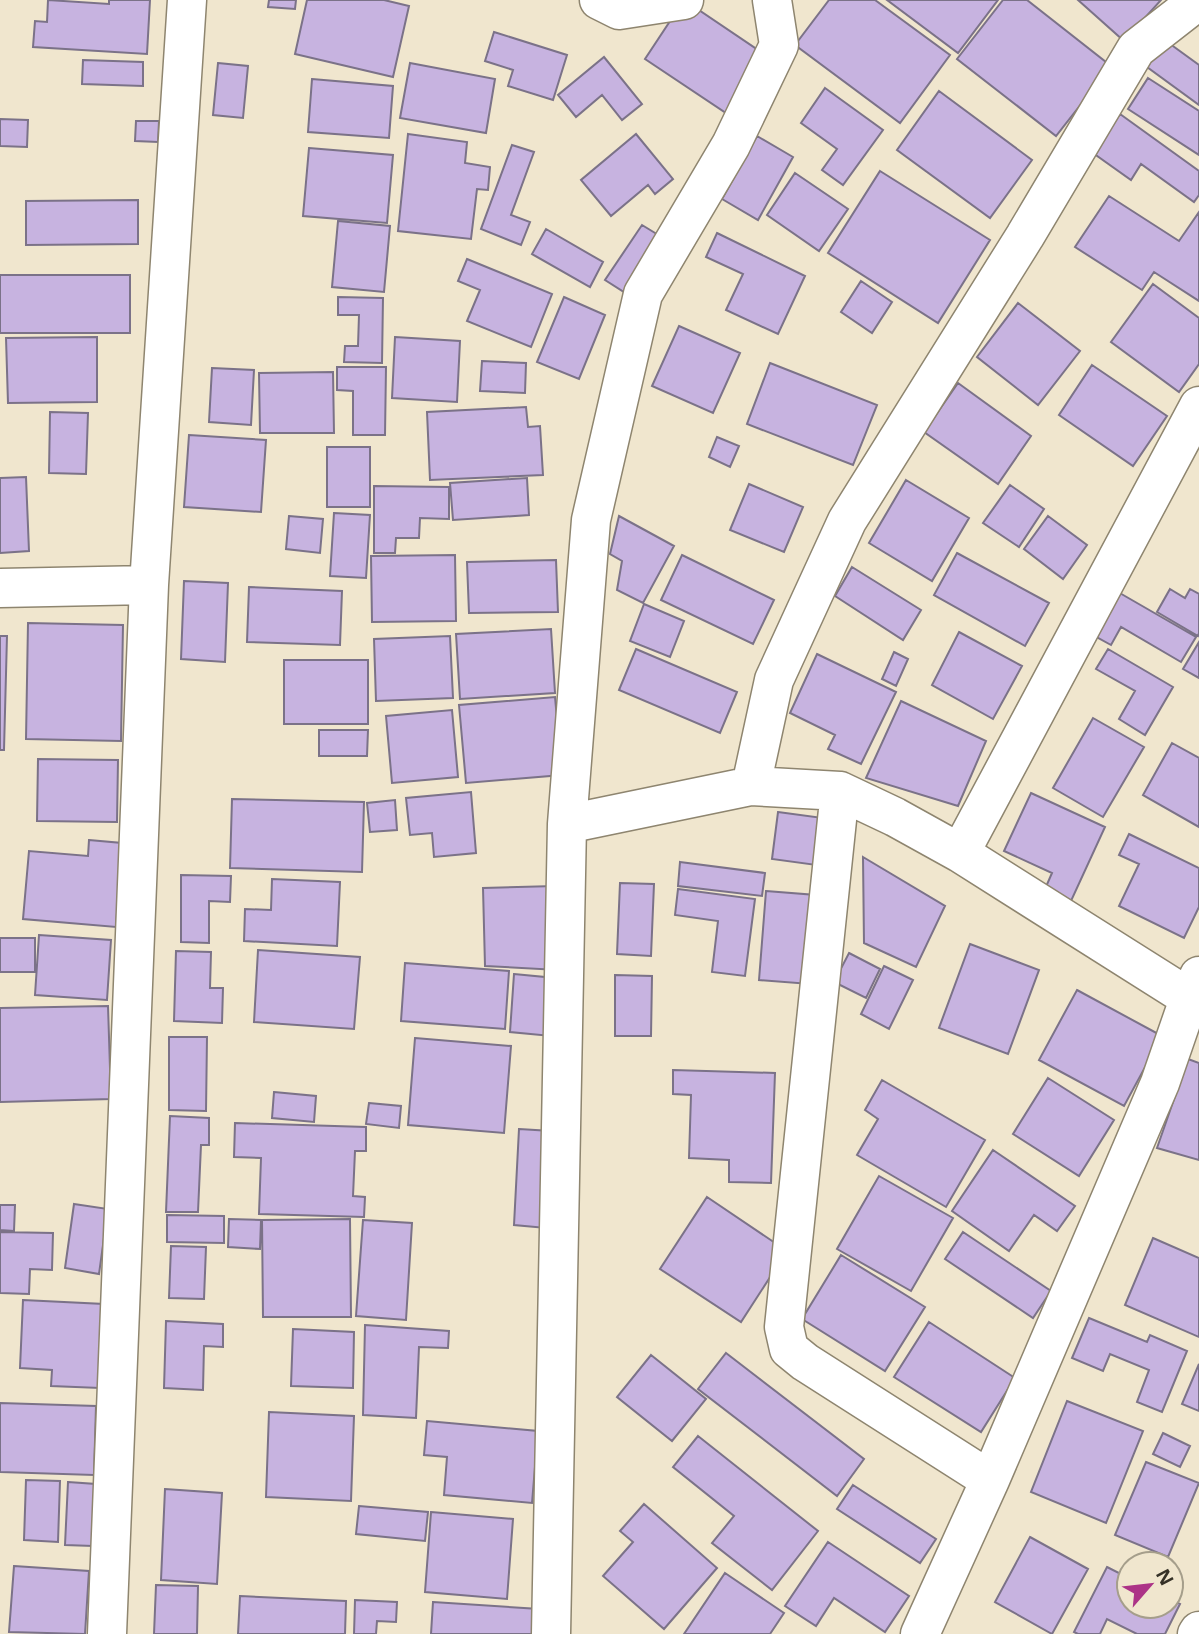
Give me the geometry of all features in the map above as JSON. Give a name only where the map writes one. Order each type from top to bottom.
[{"type":"street","points":[[107,1634],[149,585],[187,0]]},
{"type":"street","points":[[613,3],[684,0]]},
{"type":"street","points":[[551,1634],[567,824],[591,520],[643,294],[731,145],[779,45],[772,0]]},
{"type":"street","points":[[751,786],[774,680],[846,521],[1025,236],[1136,49],[1199,0]]},
{"type":"street","points":[[960,853],[1199,406]]},
{"type":"street","points":[[0,588],[149,585]]},
{"type":"street","points":[[567,824],[751,786],[840,791],[895,817],[960,853],[1196,993],[990,1480],[920,1634]]},
{"type":"street","points":[[840,791],[785,1327],[789,1349],[990,1480]]},
{"type":"building","points":[[48,0],[109,4],[109,0],[150,0],[147,54],[33,47],[35,21],[47,22]]},
{"type":"building","points":[[269,0],[296,0],[295,9],[268,7]]},
{"type":"building","points":[[307,0],[384,0],[409,6],[393,77],[295,54]]},
{"type":"building","points":[[684,0],[767,56],[729,115],[645,59]]},
{"type":"building","points":[[829,0],[875,0],[950,55],[900,123],[795,45]]},
{"type":"building","points":[[887,0],[998,0],[958,53]]},
{"type":"building","points":[[1003,0],[1027,0],[1111,66],[1056,136],[957,59]]},
{"type":"building","points":[[1078,0],[1161,0],[1124,41]]},
{"type":"building","points":[[494,32],[567,55],[553,100],[508,86],[513,70],[485,61]]},
{"type":"building","points":[[1166,41],[1199,65],[1199,105],[1147,67]]},
{"type":"building","points":[[604,57],[642,104],[622,120],[602,95],[576,117],[558,95]]},
{"type":"building","points":[[83,60],[143,62],[143,86],[82,84]]},
{"type":"building","points":[[218,63],[248,66],[243,118],[213,115]]},
{"type":"building","points":[[410,63],[495,79],[486,133],[400,118]]},
{"type":"building","points":[[1148,78],[1199,111],[1199,155],[1128,109]]},
{"type":"building","points":[[312,79],[393,86],[389,138],[308,132]]},
{"type":"building","points":[[825,88],[883,130],[843,185],[822,170],[837,149],[801,123]]},
{"type":"building","points":[[939,91],[1032,160],[990,218],[897,150]]},
{"type":"building","points":[[1120,114],[1199,171],[1199,195],[1194,202],[1141,164],[1131,180],[1093,153]]},
{"type":"building","points":[[0,119],[28,120],[27,147],[0,146]]},
{"type":"building","points":[[136,121],[159,121],[158,142],[135,141]]},
{"type":"building","points":[[408,134],[467,142],[465,163],[490,167],[488,190],[477,189],[471,239],[398,231]]},
{"type":"building","points":[[636,134],[673,179],[655,194],[648,185],[611,216],[581,180]]},
{"type":"building","points":[[757,136],[793,157],[758,220],[722,199]]},
{"type":"building","points":[[512,145],[534,152],[511,215],[530,222],[521,245],[481,229]]},
{"type":"building","points":[[309,148],[393,155],[387,223],[303,216]]},
{"type":"building","points":[[880,171],[990,240],[938,323],[828,253]]},
{"type":"building","points":[[795,173],[848,209],[819,251],[767,215]]},
{"type":"building","points":[[1109,196],[1179,241],[1199,212],[1199,301],[1154,272],[1142,290],[1075,247]]},
{"type":"building","points":[[138,200],[138,244],[26,245],[26,201]]},
{"type":"building","points":[[338,221],[390,226],[384,292],[332,287]]},
{"type":"building","points":[[642,225],[660,236],[624,292],[605,280]]},
{"type":"building","points":[[546,229],[603,262],[590,287],[532,254]]},
{"type":"building","points":[[717,233],[805,276],[778,334],[726,310],[743,274],[706,257]]},
{"type":"building","points":[[467,259],[552,294],[531,347],[467,321],[480,290],[458,281]]},
{"type":"building","points":[[0,275],[130,275],[130,333],[0,333]]},
{"type":"building","points":[[861,281],[892,302],[872,333],[841,312]]},
{"type":"building","points":[[1153,284],[1199,318],[1199,364],[1179,392],[1111,342]]},
{"type":"building","points":[[338,297],[383,298],[382,363],[344,362],[345,346],[358,346],[359,315],[338,315]]},
{"type":"building","points":[[564,297],[605,315],[579,379],[537,362]]},
{"type":"building","points":[[1018,303],[1080,351],[1038,405],[977,357]]},
{"type":"building","points":[[679,326],[740,353],[713,413],[652,386]]},
{"type":"building","points":[[97,337],[97,402],[8,403],[6,338]]},
{"type":"building","points":[[395,337],[460,341],[457,402],[392,398]]},
{"type":"building","points":[[482,361],[526,363],[525,393],[480,391]]},
{"type":"building","points":[[770,363],[877,405],[853,465],[747,424]]},
{"type":"building","points":[[1092,365],[1167,416],[1133,466],[1059,415]]},
{"type":"building","points":[[337,367],[386,367],[385,435],[353,435],[353,391],[337,390]]},
{"type":"building","points":[[212,368],[254,370],[251,425],[209,422]]},
{"type":"building","points":[[333,372],[334,433],[260,433],[259,373]]},
{"type":"building","points":[[958,383],[1031,436],[998,484],[924,432]]},
{"type":"building","points":[[526,407],[528,427],[540,426],[543,475],[430,480],[427,412]]},
{"type":"building","points":[[50,412],[88,413],[86,474],[49,473]]},
{"type":"building","points":[[189,435],[266,440],[261,512],[184,507]]},
{"type":"building","points":[[717,437],[739,446],[730,467],[709,457]]},
{"type":"building","points":[[327,447],[370,447],[370,507],[327,507]]},
{"type":"building","points":[[26,477],[29,551],[0,553],[0,478]]},
{"type":"building","points":[[527,478],[529,515],[453,520],[450,483]]},
{"type":"building","points":[[906,480],[969,518],[932,581],[869,543]]},
{"type":"building","points":[[749,484],[803,507],[784,552],[730,530]]},
{"type":"building","points":[[1010,485],[1044,509],[1019,547],[983,523]]},
{"type":"building","points":[[374,486],[449,487],[449,519],[420,518],[419,538],[396,538],[395,553],[374,553]]},
{"type":"building","points":[[334,513],[370,515],[366,578],[330,576]]},
{"type":"building","points":[[289,516],[323,519],[320,553],[286,549]]},
{"type":"building","points":[[619,516],[674,546],[643,603],[617,590],[622,561],[610,554]]},
{"type":"building","points":[[1048,516],[1087,545],[1063,579],[1024,549]]},
{"type":"building","points":[[957,553],[1049,603],[1025,646],[934,595]]},
{"type":"building","points":[[455,555],[456,621],[372,622],[371,556]]},
{"type":"building","points":[[682,555],[774,600],[753,644],[661,600]]},
{"type":"building","points":[[556,560],[558,612],[469,613],[467,562]]},
{"type":"building","points":[[852,567],[921,610],[903,640],[835,596]]},
{"type":"building","points":[[184,581],[228,583],[225,662],[181,659]]},
{"type":"building","points":[[249,587],[342,591],[340,645],[247,642]]},
{"type":"building","points":[[1170,589],[1185,598],[1190,589],[1199,594],[1198,636],[1157,612]]},
{"type":"building","points":[[1118,592],[1196,637],[1181,662],[1121,627],[1111,645],[1093,635]]},
{"type":"building","points":[[644,604],[684,621],[670,657],[630,641]]},
{"type":"building","points":[[28,623],[123,625],[121,741],[26,739]]},
{"type":"building","points":[[551,629],[555,693],[460,699],[456,634]]},
{"type":"building","points":[[959,632],[1022,666],[993,719],[932,685]]},
{"type":"building","points":[[0,636],[7,636],[4,750],[0,750]]},
{"type":"building","points":[[450,636],[453,698],[376,701],[374,639]]},
{"type":"building","points":[[1199,642],[1199,678],[1183,669]]},
{"type":"building","points":[[636,649],[737,692],[720,733],[619,690]]},
{"type":"building","points":[[1108,649],[1173,687],[1145,735],[1119,719],[1135,691],[1096,669]]},
{"type":"building","points":[[894,652],[908,659],[896,686],[882,679]]},
{"type":"building","points":[[817,654],[896,692],[861,764],[828,749],[835,735],[790,713]]},
{"type":"building","points":[[284,660],[368,660],[368,724],[284,724]]},
{"type":"building","points":[[555,697],[562,775],[466,783],[459,705]]},
{"type":"building","points":[[901,701],[986,741],[958,806],[866,778]]},
{"type":"building","points":[[452,710],[458,777],[392,783],[386,716]]},
{"type":"building","points":[[1093,718],[1144,747],[1103,817],[1053,788]]},
{"type":"building","points":[[319,730],[368,730],[367,756],[319,756]]},
{"type":"building","points":[[1172,743],[1199,758],[1199,827],[1143,795]]},
{"type":"building","points":[[38,759],[118,760],[117,822],[37,821]]},
{"type":"building","points":[[471,792],[476,853],[434,857],[432,833],[410,835],[406,798]]},
{"type":"building","points":[[1031,793],[1105,827],[1071,901],[1045,889],[1052,873],[1004,851]]},
{"type":"building","points":[[232,799],[364,802],[362,872],[230,868]]},
{"type":"building","points":[[395,800],[397,830],[370,832],[367,803]]},
{"type":"building","points":[[778,812],[823,818],[816,865],[772,859]]},
{"type":"building","points":[[1129,834],[1199,868],[1199,907],[1184,938],[1119,906],[1139,864],[1119,855]]},
{"type":"building","points":[[89,840],[122,843],[116,927],[23,919],[29,851],[88,856]]},
{"type":"building","points":[[863,857],[945,906],[916,967],[864,943]]},
{"type":"building","points":[[680,862],[765,873],[762,896],[678,886]]},
{"type":"building","points":[[181,875],[231,876],[230,902],[209,901],[209,943],[181,942]]},
{"type":"building","points":[[272,879],[340,882],[337,946],[244,941],[245,909],[271,910]]},
{"type":"building","points":[[620,883],[654,884],[651,956],[617,954]]},
{"type":"building","points":[[555,886],[558,970],[485,966],[483,888]]},
{"type":"building","points":[[678,889],[755,899],[745,976],[712,972],[718,921],[675,915]]},
{"type":"building","points":[[766,891],[816,895],[810,984],[759,980]]},
{"type":"building","points":[[39,935],[111,940],[107,1000],[35,995]]},
{"type":"building","points":[[0,938],[35,938],[35,972],[0,972]]},
{"type":"building","points":[[970,944],[1039,970],[1008,1054],[939,1028]]},
{"type":"building","points":[[258,950],[360,957],[354,1029],[254,1022]]},
{"type":"building","points":[[176,951],[211,952],[210,988],[223,988],[222,1023],[174,1021]]},
{"type":"building","points":[[849,953],[880,969],[866,998],[834,982]]},
{"type":"building","points":[[405,963],[509,971],[505,1029],[401,1021]]},
{"type":"building","points":[[884,966],[913,980],[889,1029],[861,1014]]},
{"type":"building","points":[[514,974],[555,978],[551,1036],[510,1032]]},
{"type":"building","points":[[615,975],[652,976],[651,1036],[615,1036]]},
{"type":"building","points":[[1077,990],[1162,1036],[1124,1106],[1039,1060]]},
{"type":"building","points":[[108,1006],[111,1099],[0,1102],[0,1008]]},
{"type":"building","points":[[169,1037],[207,1037],[206,1111],[169,1110]]},
{"type":"building","points":[[415,1038],[511,1046],[504,1133],[408,1125]]},
{"type":"building","points":[[1188,1059],[1199,1063],[1199,1160],[1157,1148]]},
{"type":"building","points":[[673,1070],[775,1073],[771,1183],[729,1182],[729,1160],[689,1158],[691,1095],[673,1094]]},
{"type":"building","points":[[1048,1078],[1114,1120],[1079,1176],[1013,1134]]},
{"type":"building","points":[[882,1080],[985,1140],[946,1207],[857,1155],[878,1119],[865,1110]]},
{"type":"building","points":[[274,1092],[316,1096],[314,1122],[272,1118]]},
{"type":"building","points":[[369,1103],[401,1106],[399,1128],[366,1124]]},
{"type":"building","points":[[170,1116],[209,1118],[209,1145],[201,1145],[198,1212],[166,1212]]},
{"type":"building","points":[[235,1123],[366,1127],[366,1151],[355,1151],[353,1196],[365,1197],[364,1217],[259,1214],[261,1158],[234,1157]]},
{"type":"building","points":[[519,1129],[551,1131],[546,1228],[514,1225]]},
{"type":"building","points":[[993,1150],[1075,1206],[1057,1231],[1034,1215],[1009,1251],[952,1211]]},
{"type":"building","points":[[879,1176],[953,1218],[911,1291],[837,1249]]},
{"type":"building","points":[[707,1197],[787,1251],[741,1322],[660,1269]]},
{"type":"building","points":[[74,1204],[108,1209],[99,1274],[65,1268]]},
{"type":"building","points":[[0,1205],[15,1205],[14,1231],[0,1230]]},
{"type":"building","points":[[167,1215],[224,1216],[224,1243],[167,1242]]},
{"type":"building","points":[[229,1219],[261,1220],[260,1249],[228,1247]]},
{"type":"building","points":[[350,1219],[351,1317],[263,1317],[262,1220]]},
{"type":"building","points":[[363,1220],[412,1223],[406,1320],[356,1316]]},
{"type":"building","points":[[0,1232],[53,1233],[52,1270],[30,1269],[29,1294],[0,1293]]},
{"type":"building","points":[[963,1232],[1051,1291],[1033,1318],[945,1259]]},
{"type":"building","points":[[1153,1238],[1199,1258],[1199,1337],[1125,1305]]},
{"type":"building","points":[[171,1246],[206,1247],[204,1299],[169,1298]]},
{"type":"building","points":[[841,1255],[925,1307],[885,1371],[802,1319]]},
{"type":"building","points":[[23,1300],[104,1304],[100,1388],[51,1386],[52,1370],[20,1368]]},
{"type":"building","points":[[1089,1318],[1147,1342],[1150,1335],[1187,1351],[1162,1412],[1137,1402],[1149,1370],[1110,1354],[1103,1371],[1072,1358]]},
{"type":"building","points":[[166,1321],[223,1324],[223,1347],[204,1346],[203,1390],[164,1388]]},
{"type":"building","points":[[929,1322],[1015,1378],[981,1432],[894,1377]]},
{"type":"building","points":[[365,1325],[449,1331],[448,1348],[419,1347],[416,1418],[363,1415]]},
{"type":"building","points":[[293,1329],[354,1332],[353,1388],[291,1386]]},
{"type":"building","points":[[726,1353],[864,1459],[837,1496],[698,1389]]},
{"type":"building","points":[[651,1355],[706,1399],[672,1441],[617,1397]]},
{"type":"building","points":[[1199,1364],[1199,1411],[1182,1404]]},
{"type":"building","points":[[1067,1401],[1143,1431],[1106,1523],[1031,1492]]},
{"type":"building","points":[[0,1403],[96,1406],[94,1475],[0,1472]]},
{"type":"building","points":[[269,1412],[354,1416],[351,1501],[266,1497]]},
{"type":"building","points":[[427,1421],[538,1431],[532,1503],[444,1495],[447,1457],[424,1455]]},
{"type":"building","points":[[1163,1433],[1190,1446],[1180,1467],[1153,1454]]},
{"type":"building","points":[[698,1436],[818,1531],[772,1590],[712,1543],[734,1516],[673,1467]]},
{"type":"building","points":[[1146,1462],[1199,1483],[1171,1550],[1151,1550],[1115,1535]]},
{"type":"building","points":[[26,1480],[60,1481],[58,1542],[24,1540]]},
{"type":"building","points":[[68,1482],[96,1484],[93,1546],[65,1545]]},
{"type":"building","points":[[853,1485],[936,1539],[920,1563],[837,1509]]},
{"type":"building","points":[[165,1489],[222,1493],[217,1584],[161,1580]]},
{"type":"building","points":[[644,1504],[717,1568],[664,1629],[603,1576],[633,1542],[620,1531]]},
{"type":"building","points":[[359,1506],[428,1512],[425,1541],[356,1534]]},
{"type":"building","points":[[431,1512],[513,1519],[507,1599],[425,1592]]},
{"type":"building","points":[[1030,1537],[1088,1569],[1052,1634],[995,1602]]},
{"type":"building","points":[[828,1542],[909,1596],[885,1632],[834,1598],[816,1626],[785,1606]]},
{"type":"building","points":[[14,1566],[89,1571],[85,1634],[9,1632]]},
{"type":"building","points":[[1107,1567],[1115,1571],[1115,1620],[1172,1620],[1165,1634],[1137,1634],[1107,1619],[1100,1634],[1074,1632]]},
{"type":"building","points":[[725,1573],[784,1613],[770,1634],[684,1634]]},
{"type":"building","points":[[156,1585],[198,1586],[197,1634],[154,1634]]},
{"type":"building","points":[[240,1596],[346,1601],[345,1634],[238,1634]]},
{"type":"building","points":[[355,1600],[397,1602],[396,1622],[377,1621],[376,1634],[354,1634]]},
{"type":"building","points":[[433,1602],[539,1609],[537,1634],[431,1634]]}]
